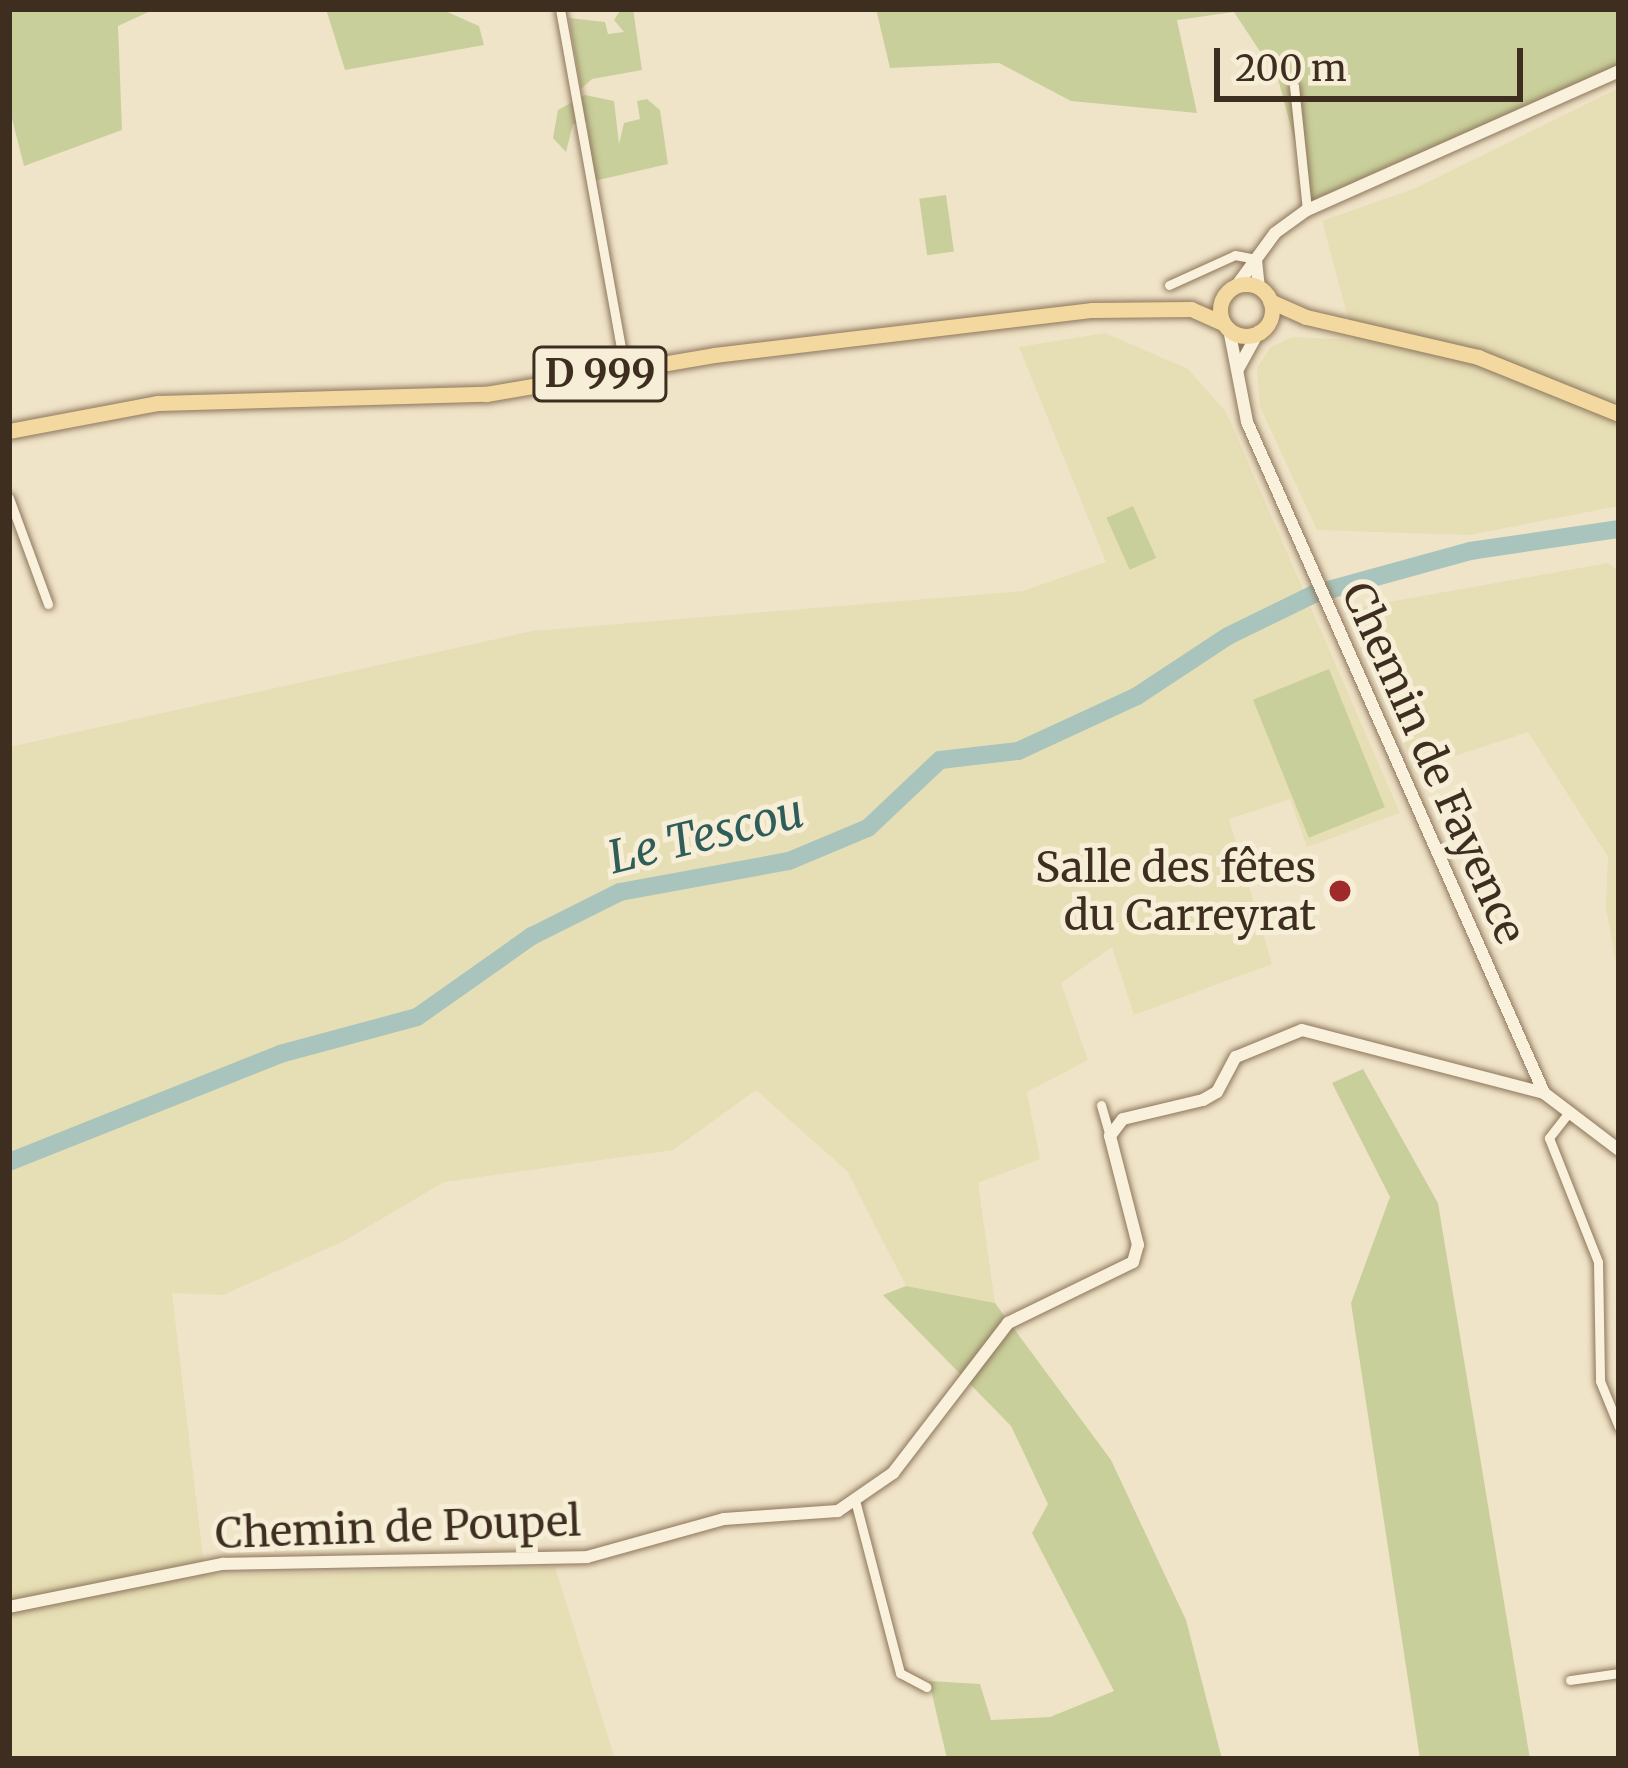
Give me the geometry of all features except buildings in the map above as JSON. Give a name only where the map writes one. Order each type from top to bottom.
[{"type":"main road","name":"D 999","points":[[9,431],[146,404],[469,396],[625,370],[1092,310],[1191,308],[1230,291]]},
{"type":"main road","points":[[1306,317],[1260,330],[1226,326],[1230,291],[1264,294],[1306,317],[1455,350],[1619,414]]},
{"type":"main road","points":[[1260,330],[1264,294]]},
{"type":"main road","name":"D 999","points":[[1191,308],[1226,326]]},
{"type":"street","points":[[560,9],[625,370]]},
{"type":"street","points":[[1230,291],[1307,210],[1619,70]]},
{"type":"street","points":[[1294,86],[1307,210]]},
{"type":"street","points":[[1169,285],[1235,255],[1256,259]]},
{"type":"street","points":[[1256,259],[1264,294]]},
{"type":"street","name":"Chemin de Fayence","points":[[1226,326],[1247,422],[1544,1093],[1566,1116],[1619,1150]]},
{"type":"street","points":[[1238,370],[1260,330]]},
{"type":"street","points":[[9,497],[48,604]]},
{"type":"street","points":[[1110,1136],[1123,1119],[1217,1092],[1236,1057],[1297,1031],[1544,1093]]},
{"type":"street","points":[[926,1687],[900,1673],[856,1504],[916,1445],[1008,1323],[1133,1262],[1138,1245],[1101,1105]]},
{"type":"street","points":[[1566,1116],[1549,1138],[1598,1262],[1605,1325],[1600,1381],[1619,1427]]},
{"type":"street","name":"Chemin de Poupel","points":[[9,1607],[223,1564],[587,1557],[724,1519],[856,1504]]},
{"type":"street","points":[[1570,1680],[1619,1672]]},
{"type":"shaded area","points":[[1619,88],[1619,506],[1469,535],[1317,530],[1260,407],[1257,368],[1271,347],[1292,337],[1354,340],[1322,221],[1416,188]]},
{"type":"shaded area","points":[[1105,333],[1188,369],[1226,412],[1400,813],[1307,847],[1290,799],[1229,819],[1272,964],[1134,1015],[1112,947],[1061,983],[1088,1060],[1027,1092],[1040,1159],[978,1183],[995,1303],[906,1286],[847,1171],[756,1090],[673,1150],[444,1182],[344,1241],[223,1295],[172,1293],[205,1575],[555,1567],[615,1759],[9,1759],[9,747],[532,631],[1023,591],[1106,562],[1019,347]]},
{"type":"shaded area","points":[[1608,563],[1619,572],[1618,974],[1606,908],[1608,857],[1528,732],[1415,769],[1349,609]]},
{"type":"green space","points":[[9,9],[155,9],[118,26],[122,130],[24,166],[9,107]]},
{"type":"green space","points":[[326,9],[445,11],[479,26],[484,45],[345,70]]},
{"type":"green space","points":[[621,9],[633,9],[642,70],[592,79],[581,89],[569,18],[605,22],[608,34],[624,32],[614,20]]},
{"type":"green space","points":[[876,9],[1619,9],[1619,65],[1311,201],[1278,79],[1234,12],[1177,20],[1197,113],[1071,101],[999,63],[890,68]]},
{"type":"green space","points":[[585,95],[614,101],[619,144],[624,123],[640,119],[637,101],[647,99],[660,110],[668,164],[594,181],[587,123],[573,124],[566,152],[553,138],[558,110]]},
{"type":"green space","points":[[946,195],[954,251],[927,255],[919,199]]},
{"type":"green space","points":[[1133,506],[1156,558],[1130,570],[1107,518]]},
{"type":"green space","points":[[1329,669],[1385,807],[1309,838],[1253,700]]},
{"type":"green space","points":[[1363,1069],[1438,1203],[1530,1759],[1420,1759],[1351,1303],[1390,1197],[1332,1083]]},
{"type":"green space","points":[[906,1286],[995,1303],[1111,1460],[1186,1620],[1222,1759],[947,1759],[929,1681],[980,1684],[991,1720],[1050,1717],[1114,1691],[1032,1533],[1048,1504],[1011,1426],[883,1295]]},
{"type":"waterway","name":"Le Tescou","points":[[9,1162],[280,1054],[417,1017],[532,936],[620,892],[789,861],[868,828],[940,760],[1018,751],[1137,696],[1228,636],[1314,594],[1470,551],[1619,529]]},
{"type":"place","name":"Salle des fêtes du Carreyrat","points":[[1340,891]]}]
